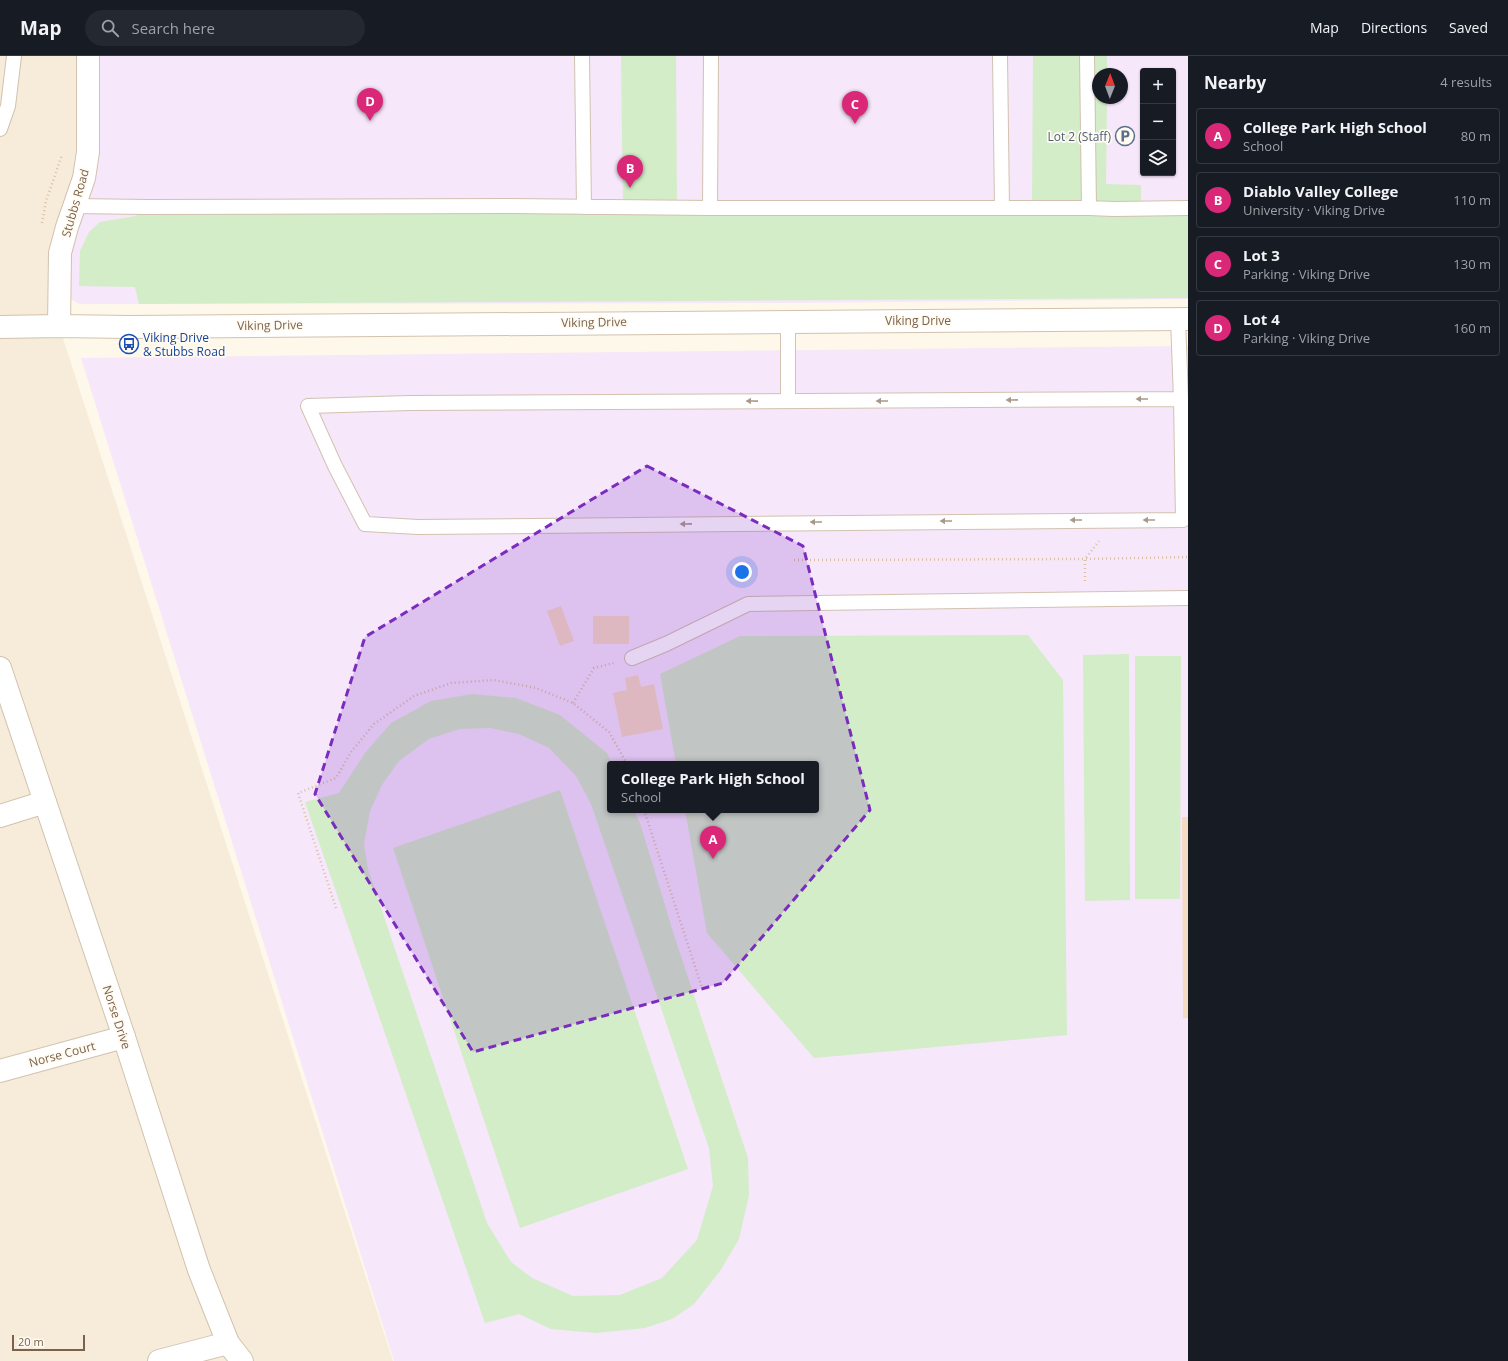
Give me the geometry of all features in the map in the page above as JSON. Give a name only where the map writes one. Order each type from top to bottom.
[{"type":"street","name":"Stubbs Road","points":[[59,326],[60,254],[84,178],[88,152],[88,56]]},
{"type":"street","name":"Viking Drive","points":[[0,327],[1183,319]]},
{"type":"street","name":"Norse Drive","points":[[0,668],[124,1038],[199,1270],[228,1343],[242,1361]]},
{"type":"street","points":[[0,816],[45,802]]},
{"type":"street","name":"Norse Court","points":[[0,1071],[124,1038]]},
{"type":"street","points":[[159,1361],[228,1343]]},
{"type":"lane","points":[[0,128],[8,106],[14,56]]},
{"type":"lane","points":[[582,56],[584,207]]},
{"type":"lane","points":[[710,208],[711,56]]},
{"type":"lane","points":[[1000,56],[1002,208]]},
{"type":"lane","points":[[1087,56],[1089,208]]},
{"type":"lane","points":[[74,206],[1188,208]]},
{"type":"lane","points":[[1181,399],[418,403],[308,406],[335,466],[365,524],[418,527],[1183,520],[1181,399],[1183,319]]},
{"type":"lane","points":[[788,321],[788,401]]},
{"type":"lane","points":[[632,658],[666,644],[748,604],[1188,598]]},
{"type":"path","points":[[41,225],[46,201],[64,150]]},
{"type":"path","points":[[794,560],[1085,559],[1188,557]]},
{"type":"path","points":[[573,703],[594,668],[632,658]]},
{"type":"path","points":[[336,908],[298,793],[336,778],[351,752],[374,724],[414,696],[451,683],[494,680],[536,688],[573,703],[609,732],[625,761]]},
{"type":"path","points":[[645,813],[703,991]]},
{"type":"highlighted area","points":[[647,466],[803,546],[870,810],[723,983],[473,1052],[315,794],[365,637]]},
{"type":"shaded area","points":[[0,56],[85,56],[84,152],[59,326],[393,1361],[0,1361]]},
{"type":"shaded area","points":[[85,56],[1188,56],[1188,299],[787,303],[79,304],[59,292],[80,171]]},
{"type":"shaded area","points":[[1188,346],[1188,1361],[394,1361],[81,358]]},
{"type":"green space","points":[[621,56],[676,56],[677,207],[1032,208],[1033,56],[1107,56],[1107,68],[1092,68],[1092,104],[1107,104],[1106,184],[1141,185],[1141,208],[1188,208],[1188,298],[139,304],[135,287],[79,286],[80,251],[89,232],[100,222],[136,216],[147,207],[623,207]]},
{"type":"green space","points":[[1028,635],[1063,680],[1067,1035],[814,1058],[707,933],[686,813],[819,813],[819,761],[675,761],[660,674],[740,636]]},
{"type":"green space","points":[[1129,654],[1130,900],[1085,901],[1083,655]]},
{"type":"green space","points":[[1135,656],[1181,656],[1180,899],[1135,899]]},
{"type":"green space","points":[[472,694],[516,698],[560,715],[607,753],[611,761],[607,761],[607,813],[635,813],[640,823],[675,938],[748,1158],[749,1195],[739,1239],[720,1271],[694,1304],[672,1319],[645,1328],[596,1333],[551,1329],[519,1314],[485,1323],[305,802],[339,793],[365,753],[391,723],[431,701]],"holes":[[[490,728],[519,734],[549,748],[576,776],[591,804],[709,1148],[713,1186],[697,1240],[662,1278],[620,1295],[573,1296],[532,1278],[511,1262],[487,1223],[368,869],[364,844],[370,811],[382,785],[399,761],[429,739],[460,729]]]},
{"type":"green space","points":[[560,790],[688,1169],[520,1228],[393,848]]},
{"type":"building","points":[[561,606],[574,641],[560,646],[547,611]]},
{"type":"building","points":[[593,616],[629,616],[629,644],[593,644]]},
{"type":"building","points":[[638,675],[641,687],[654,684],[663,729],[622,737],[613,693],[627,690],[625,678]]},
{"type":"building","points":[[1182,817],[1188,817],[1188,1018],[1183,1018]]},
{"type":"place","name":"Lot 4","points":[[370,121]]},
{"type":"place","name":"Lot 3","points":[[855,124]]},
{"type":"place","name":"Lot 2 (Staff)","points":[[1125,136]]},
{"type":"place","name":"Diablo Valley College","points":[[630,188]]},
{"type":"place","name":"Viking Drive & Stubbs Road","points":[[129,344]]},
{"type":"place","name":"College Park High School","points":[[713,859]]}]
